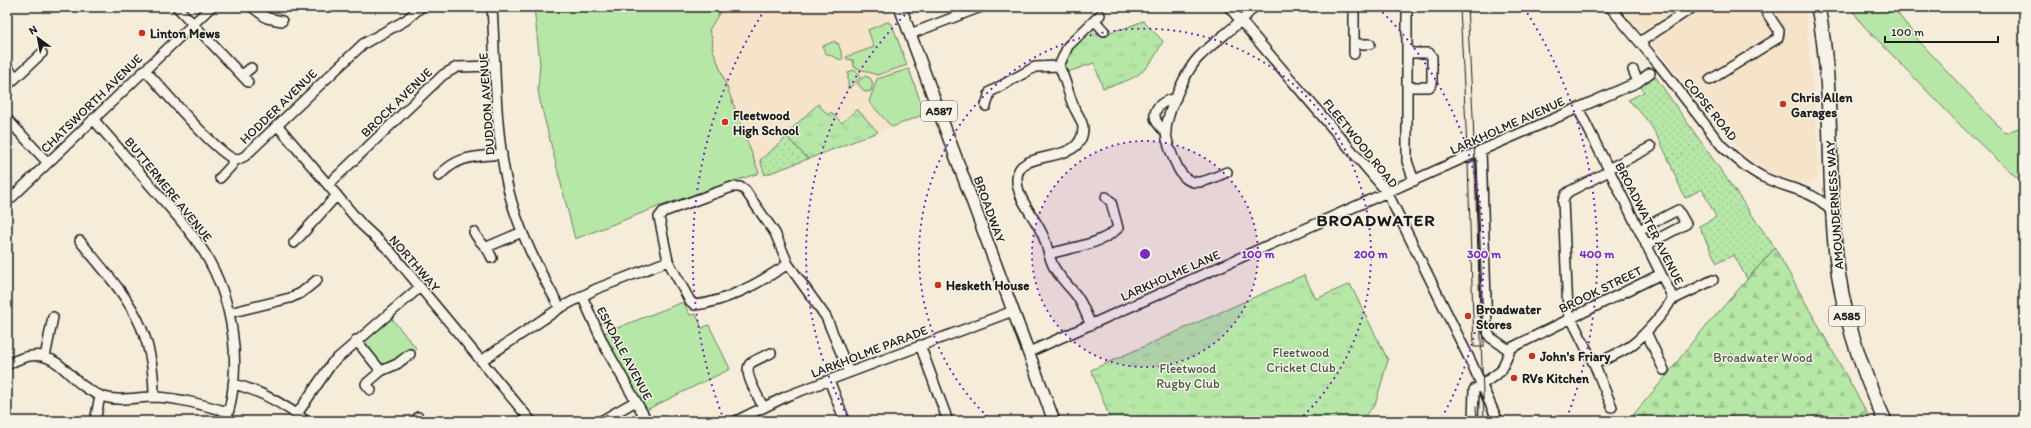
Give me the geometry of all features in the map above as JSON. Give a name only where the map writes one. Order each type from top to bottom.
[{"type":"highway","name":"AMOUNDERNESS WAY","points":[[1818,7],[1829,86],[1832,213],[1836,256],[1848,321],[1861,363],[1885,421]]},
{"type":"main road","name":"BROADWAY","points":[[900,7],[1054,421]]},
{"type":"street","points":[[177,7],[194,23],[245,79],[251,68]]},
{"type":"street","name":"CHATSWORTH AVENUE","points":[[7,202],[211,7]]},
{"type":"street","points":[[252,7],[267,18],[282,21]]},
{"type":"street","name":"HODDER AVENUE","points":[[145,70],[204,133],[232,159],[237,160],[245,156],[363,44],[406,20],[421,7]]},
{"type":"street","name":"DUDDON AVENUE","points":[[492,7],[497,114],[508,189],[522,232],[560,308]]},
{"type":"street","points":[[910,34],[981,7]]},
{"type":"street","name":"FLEETWOOD ROAD","points":[[1229,7],[1387,192],[1482,385],[1498,421]]},
{"type":"street","points":[[1166,132],[1176,98],[1193,64],[1241,21],[1254,7]]},
{"type":"street","points":[[1354,7],[1354,54]]},
{"type":"street","points":[[1407,7],[1407,161],[1414,181]]},
{"type":"street","name":"COPSE ROAD","points":[[1610,7],[1640,42],[1721,145],[1732,155],[1762,176],[1823,201],[1832,213]]},
{"type":"street","points":[[1640,42],[1693,7]]},
{"type":"street","points":[[1710,80],[1778,38],[1779,31],[1763,7]]},
{"type":"street","points":[[1059,66],[1068,46],[1076,36],[1097,18],[1104,31]]},
{"type":"street","points":[[1354,44],[1370,44]]},
{"type":"street","points":[[7,86],[42,52]]},
{"type":"street","points":[[1407,53],[1429,53],[1432,57],[1432,84],[1428,87],[1407,87]]},
{"type":"street","name":"BROCK AVENUE","points":[[328,185],[447,72],[457,67],[495,66]]},
{"type":"street","points":[[986,106],[987,90],[1035,67],[1059,66]]},
{"type":"street","points":[[1059,66],[1065,78],[1074,107],[1081,120],[1083,127],[1082,136],[1070,150],[1058,155],[1026,162],[1017,177],[1018,186],[1040,228],[1054,268],[1076,295],[1091,325]]},
{"type":"street","points":[[7,68],[16,77]]},
{"type":"street","points":[[1633,70],[1638,82]]},
{"type":"street","name":"LARKHOLME AVENUE","points":[[1387,192],[1638,82],[1650,73]]},
{"type":"street","points":[[1176,98],[1166,100],[1155,112],[1156,122],[1166,132],[1177,166],[1182,175],[1190,181],[1198,183],[1227,172]]},
{"type":"street","name":"BROADWATER AVENUE","points":[[1578,108],[1672,296],[1672,300],[1646,332],[1632,345],[1594,364]]},
{"type":"street","points":[[7,119],[48,162]]},
{"type":"street","name":"BUTTERMERE AVENUE","points":[[93,119],[195,240],[215,272],[229,313],[234,345],[233,384],[226,421]]},
{"type":"street","name":"NORTHWAY","points":[[277,125],[362,225],[391,252],[481,361],[526,419]]},
{"type":"street","points":[[1612,407],[1594,364],[1570,317],[1568,309],[1564,198],[1570,191],[1651,147]]},
{"type":"street","points":[[1473,421],[1474,390],[1501,371],[1509,350],[1488,334],[1481,150]]},
{"type":"street","points":[[439,176],[448,165],[457,161],[502,154]]},
{"type":"street","points":[[220,178],[232,165],[232,159]]},
{"type":"street","points":[[788,264],[746,288],[706,304],[695,305],[690,301],[668,261],[659,217],[663,212],[732,187],[740,187],[750,195],[775,233],[788,264],[826,317],[849,372]]},
{"type":"street","name":"LARKHOLME LANE","points":[[1029,352],[1387,192]]},
{"type":"street","points":[[294,243],[337,195]]},
{"type":"street","points":[[1049,254],[1101,240],[1112,234],[1118,228],[1111,202],[1106,197]]},
{"type":"street","points":[[1639,230],[1678,210],[1686,224],[1646,245]]},
{"type":"street","points":[[474,232],[480,242],[487,247],[492,258]]},
{"type":"street","points":[[487,247],[522,232]]},
{"type":"street","points":[[80,241],[120,291],[138,318],[152,357],[154,397]]},
{"type":"street","points":[[481,361],[560,308],[582,296],[613,282],[668,261]]},
{"type":"street","name":"BROOK STREET","points":[[1509,350],[1570,317],[1661,274]]},
{"type":"street","points":[[229,313],[290,298],[301,293],[317,280]]},
{"type":"street","points":[[1672,300],[1712,280]]},
{"type":"street","points":[[297,414],[332,363],[356,340],[420,287]]},
{"type":"street","name":"ESKDALE AVENUE","points":[[582,296],[604,345],[647,421]]},
{"type":"street","name":"LARKHOLME PARADE","points":[[736,421],[763,407],[849,372],[1013,311]]},
{"type":"street","points":[[45,357],[53,317]]},
{"type":"street","points":[[1646,332],[1664,370]]},
{"type":"street","points":[[356,340],[381,371]]},
{"type":"street","points":[[920,345],[948,421]]},
{"type":"street","points":[[763,407],[747,374],[747,367],[751,363],[772,353]]},
{"type":"street","points":[[371,390],[366,384],[381,371],[397,364],[410,354]]},
{"type":"street","points":[[7,365],[23,358],[45,357],[65,368],[81,384],[100,396],[122,399],[154,397],[184,401],[228,412]]},
{"type":"street","points":[[830,380],[845,421]]},
{"type":"street","points":[[233,384],[252,390],[297,414],[306,421]]},
{"type":"street","points":[[95,421],[100,396]]},
{"type":"street","points":[[601,421],[636,401]]},
{"type":"shaded area","name":"Fleetwood High School","points":[[534,7],[886,7],[925,114],[760,177],[759,173],[744,178],[743,177],[660,206],[548,128],[538,89],[540,63]]},
{"type":"shaded area","points":[[1619,7],[1805,7],[1816,118],[1819,168],[1817,179],[1807,184],[1785,179],[1752,165],[1663,56]]},
{"type":"green space","points":[[534,7],[723,7],[709,30],[713,41],[712,47],[759,173],[660,206],[575,239],[540,101],[538,89],[540,63]]},
{"type":"green space","points":[[1850,7],[1893,7],[1919,41],[2005,133],[2024,126],[2024,184],[1963,128],[1863,25]]},
{"type":"green space","points":[[1143,21],[1163,41],[1152,61],[1140,74],[1124,82],[1103,88],[1094,63],[1068,72],[1065,65],[1072,50],[1088,32],[1091,30],[1099,35],[1125,28]]},
{"type":"green space","points":[[887,22],[892,24],[907,65],[877,75],[854,67],[853,60],[847,59],[846,57],[874,47],[868,30]]},
{"type":"green space","points":[[835,41],[836,44],[838,43],[843,58],[841,60],[825,53],[823,46]]},
{"type":"green space","points":[[909,69],[925,114],[892,127],[869,102],[877,79]]},
{"type":"green space","points":[[853,70],[860,74],[861,77],[848,89],[848,73]]},
{"type":"green space","points":[[1652,72],[1775,248],[1747,279],[1734,255],[1717,263],[1699,226],[1716,217],[1702,189],[1685,198],[1656,134],[1639,111],[1628,100],[1644,92],[1639,83]]},
{"type":"green space","points":[[865,76],[870,78],[873,83],[871,91],[865,92],[857,83]]},
{"type":"green space","points":[[818,104],[828,115],[831,112],[842,123],[857,109],[878,132],[808,159],[785,135]]},
{"type":"green space","points":[[787,137],[808,159],[765,175],[760,160]]},
{"type":"green space","name":"Broadwater Wood","points":[[1775,248],[1866,411],[1849,421],[1628,421],[1668,374],[1693,341]]},
{"type":"green space","name":"Fleetwood Cricket Club","points":[[1304,275],[1316,299],[1350,284],[1388,360],[1375,405],[1360,421],[1111,421],[1091,370]]},
{"type":"green space","points":[[683,302],[690,315],[696,314],[702,328],[709,325],[730,369],[642,412],[599,335]]},
{"type":"green space","points":[[388,314],[416,348],[410,354],[381,371],[357,341]]},
{"type":"green space","points":[[1866,411],[1871,421],[1849,421]]},
{"type":"tram line","points":[[1460,7],[1467,148],[1477,143]]},
{"type":"tram line","points":[[1467,7],[1473,115],[1484,421]]},
{"type":"tram line","points":[[1477,160],[1484,347],[1474,347],[1468,164],[1477,160]]},
{"type":"tram line","points":[[1476,407],[1477,421]]},
{"type":"place","name":"Linton Mews","points":[[142,33]]},
{"type":"place","name":"Chris Allen Garages","points":[[1783,104]]},
{"type":"place","name":"Fleetwood High School","points":[[725,122]]},
{"type":"place","name":"Hesketh House","points":[[938,285]]},
{"type":"place","name":"Broadwater Stores","points":[[1468,316]]},
{"type":"place","name":"John's Friary","points":[[1532,356]]},
{"type":"place","name":"RVs Kitchen","points":[[1514,378]]},
{"type":"district","name":"BROADWATER","points":[[1376,220]]},
{"type":"park label","name":"Fleetwood Rugby Club","points":[[1188,376]]}]
